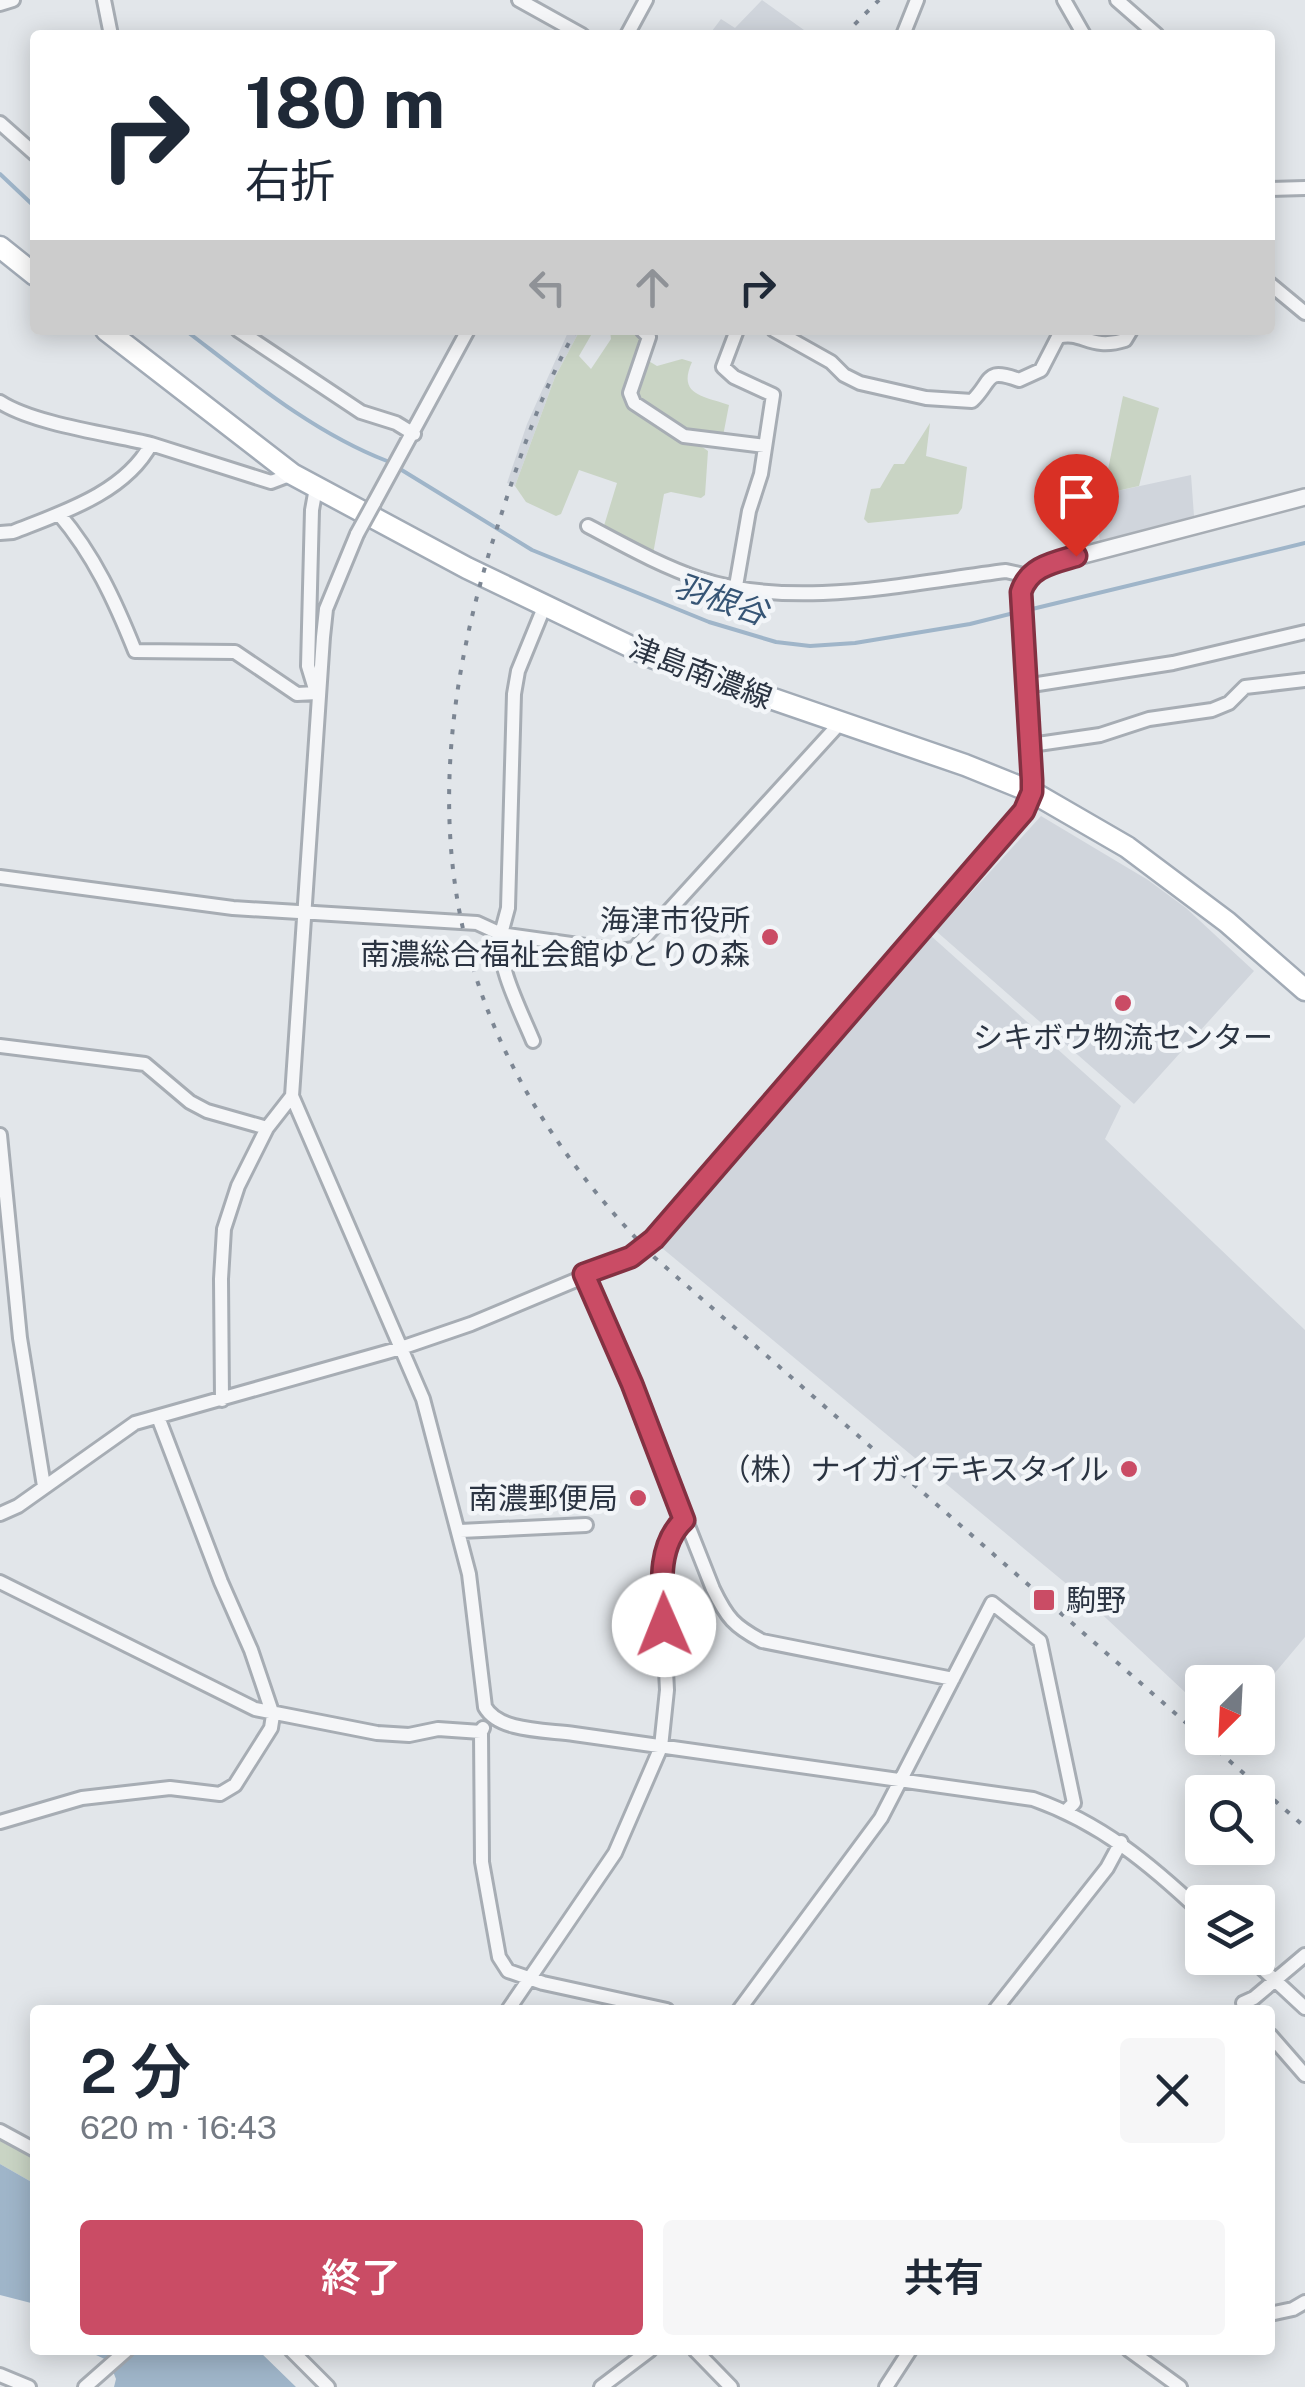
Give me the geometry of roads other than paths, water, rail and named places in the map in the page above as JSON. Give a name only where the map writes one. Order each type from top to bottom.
[{"type":"main road","points":[[0,247],[30,271]]},
{"type":"main road","name":"津島南濃線","points":[[112,335],[292,474],[467,568],[654,658],[965,764],[1032,792],[1127,847],[1228,922],[1305,990]]},
{"type":"street","points":[[0,4],[13,0]]},
{"type":"street","points":[[104,0],[110,30]]},
{"type":"street","points":[[520,0],[573,30]]},
{"type":"street","points":[[631,30],[646,0]]},
{"type":"street","points":[[905,30],[916,0]]},
{"type":"street","points":[[1064,0],[1081,30]]},
{"type":"street","points":[[1118,0],[1151,30]]},
{"type":"street","points":[[0,124],[30,150]]},
{"type":"street","points":[[1275,189],[1305,188]]},
{"type":"street","points":[[1275,288],[1305,313]]},
{"type":"street","points":[[246,335],[361,412],[396,423],[411,439]]},
{"type":"street","points":[[465,335],[357,534],[326,610],[317,693],[292,1096],[424,1398],[469,1574],[485,1707],[491,1718],[505,1724],[1032,1800],[1066,1811],[1121,1842],[1185,1898]]},
{"type":"street","points":[[647,335],[630,393],[634,403],[684,436],[765,446]]},
{"type":"street","points":[[735,335],[722,367],[773,395],[736,586]]},
{"type":"street","points":[[783,335],[860,383],[926,398],[972,401],[992,375],[1000,373],[1019,380],[1041,370],[1058,336],[1063,335]]},
{"type":"street","points":[[1071,335],[1096,345],[1125,340],[1128,335]]},
{"type":"street","points":[[0,402],[55,422],[150,444],[271,482],[292,474]]},
{"type":"street","points":[[0,533],[59,514],[119,481],[144,457],[150,444]]},
{"type":"street","points":[[316,488],[308,666],[317,693]]},
{"type":"street","points":[[588,526],[700,579],[762,590],[833,592],[1006,572],[1028,576],[1064,560],[1305,497]]},
{"type":"street","points":[[59,514],[85,544],[135,650],[235,652],[297,694],[317,693]]},
{"type":"street","points":[[0,1514],[18,1506],[135,1423],[401,1348],[470,1324],[631,1257],[654,1239],[1024,811],[1032,792],[1021,592],[1028,576]]},
{"type":"street","points":[[532,1042],[498,946],[508,908],[514,694],[518,671],[544,604]]},
{"type":"street","points":[[1024,686],[1173,663],[1305,632]]},
{"type":"street","points":[[1031,745],[1100,734],[1149,719],[1212,710],[1229,703],[1246,687],[1305,680]]},
{"type":"street","points":[[0,877],[138,897],[306,914],[454,920],[477,923],[501,934],[634,949],[841,722]]},
{"type":"street","points":[[0,1046],[145,1064],[207,1112],[267,1128]]},
{"type":"street","points":[[222,1400],[220,1279],[224,1229],[238,1186],[267,1128],[292,1096]]},
{"type":"street","points":[[0,1135],[20,1338],[44,1486]]},
{"type":"street","points":[[584,1274],[724,1612],[738,1628],[762,1641],[952,1679]]},
{"type":"street","points":[[0,1822],[82,1798],[170,1788],[220,1794],[229,1791],[271,1728],[273,1715],[251,1650],[158,1417]]},
{"type":"street","points":[[512,2005],[615,1853],[661,1747],[667,1690],[662,1592],[665,1547],[684,1520]]},
{"type":"street","points":[[460,1530],[586,1525]]},
{"type":"street","points":[[0,1582],[255,1710],[377,1733],[409,1734],[438,1729],[480,1732]]},
{"type":"street","points":[[742,2005],[882,1818],[992,1603],[1040,1642],[1074,1803],[1066,1811]]},
{"type":"street","points":[[491,1718],[480,1732],[482,1862],[499,1957],[508,1972],[645,2005]]},
{"type":"street","points":[[999,2005],[1107,1868],[1121,1842]]},
{"type":"street","points":[[1245,2005],[1305,1956]]},
{"type":"street","points":[[1269,1975],[1305,2008]]},
{"type":"street","points":[[1275,2041],[1305,2074]]},
{"type":"street","points":[[0,2131],[30,2147]]},
{"type":"street","points":[[1275,2313],[1305,2302]]},
{"type":"street","points":[[85,2387],[121,2355]]},
{"type":"street","points":[[297,2355],[328,2387]]},
{"type":"street","points":[[601,2387],[643,2355]]},
{"type":"street","points":[[700,2355],[731,2387]]},
{"type":"street","points":[[886,2387],[907,2355]]},
{"type":"street","points":[[1136,2355],[1180,2387]]},
{"type":"street","points":[[0,2375],[29,2387]]},
{"type":"water","points":[[0,2164],[30,2181],[30,2303],[0,2295]]},
{"type":"water","points":[[96,2355],[263,2355],[296,2387],[114,2387],[116,2379],[109,2361]]},
{"type":"waterway","name":"羽根谷","points":[[0,174],[30,202]]},
{"type":"waterway","name":"羽根谷","points":[[192,335],[307,419],[387,461],[532,550],[709,622],[776,642],[810,646],[855,643],[1018,612]]},
{"type":"waterway","name":"羽根谷","points":[[1028,610],[1305,543]]},
{"type":"railway","points":[[849,30],[879,0]]},
{"type":"railway","points":[[573,335],[540,404],[495,534],[467,637],[452,736],[450,830],[461,921],[487,1008],[527,1093],[583,1176],[654,1257],[1305,1827]]},
{"type":"place","name":"海津市役所 南濃総合福祉会館ゆとりの森","points":[[770,937]]},
{"type":"place","name":"シキボウ物流センター","points":[[1123,1003]]},
{"type":"place","name":"（株）ナイガイテキスタイル","points":[[1129,1469]]},
{"type":"place","name":"南濃郵便局","points":[[638,1498]]},
{"type":"place","name":"駒野","points":[[1044,1600]]}]
